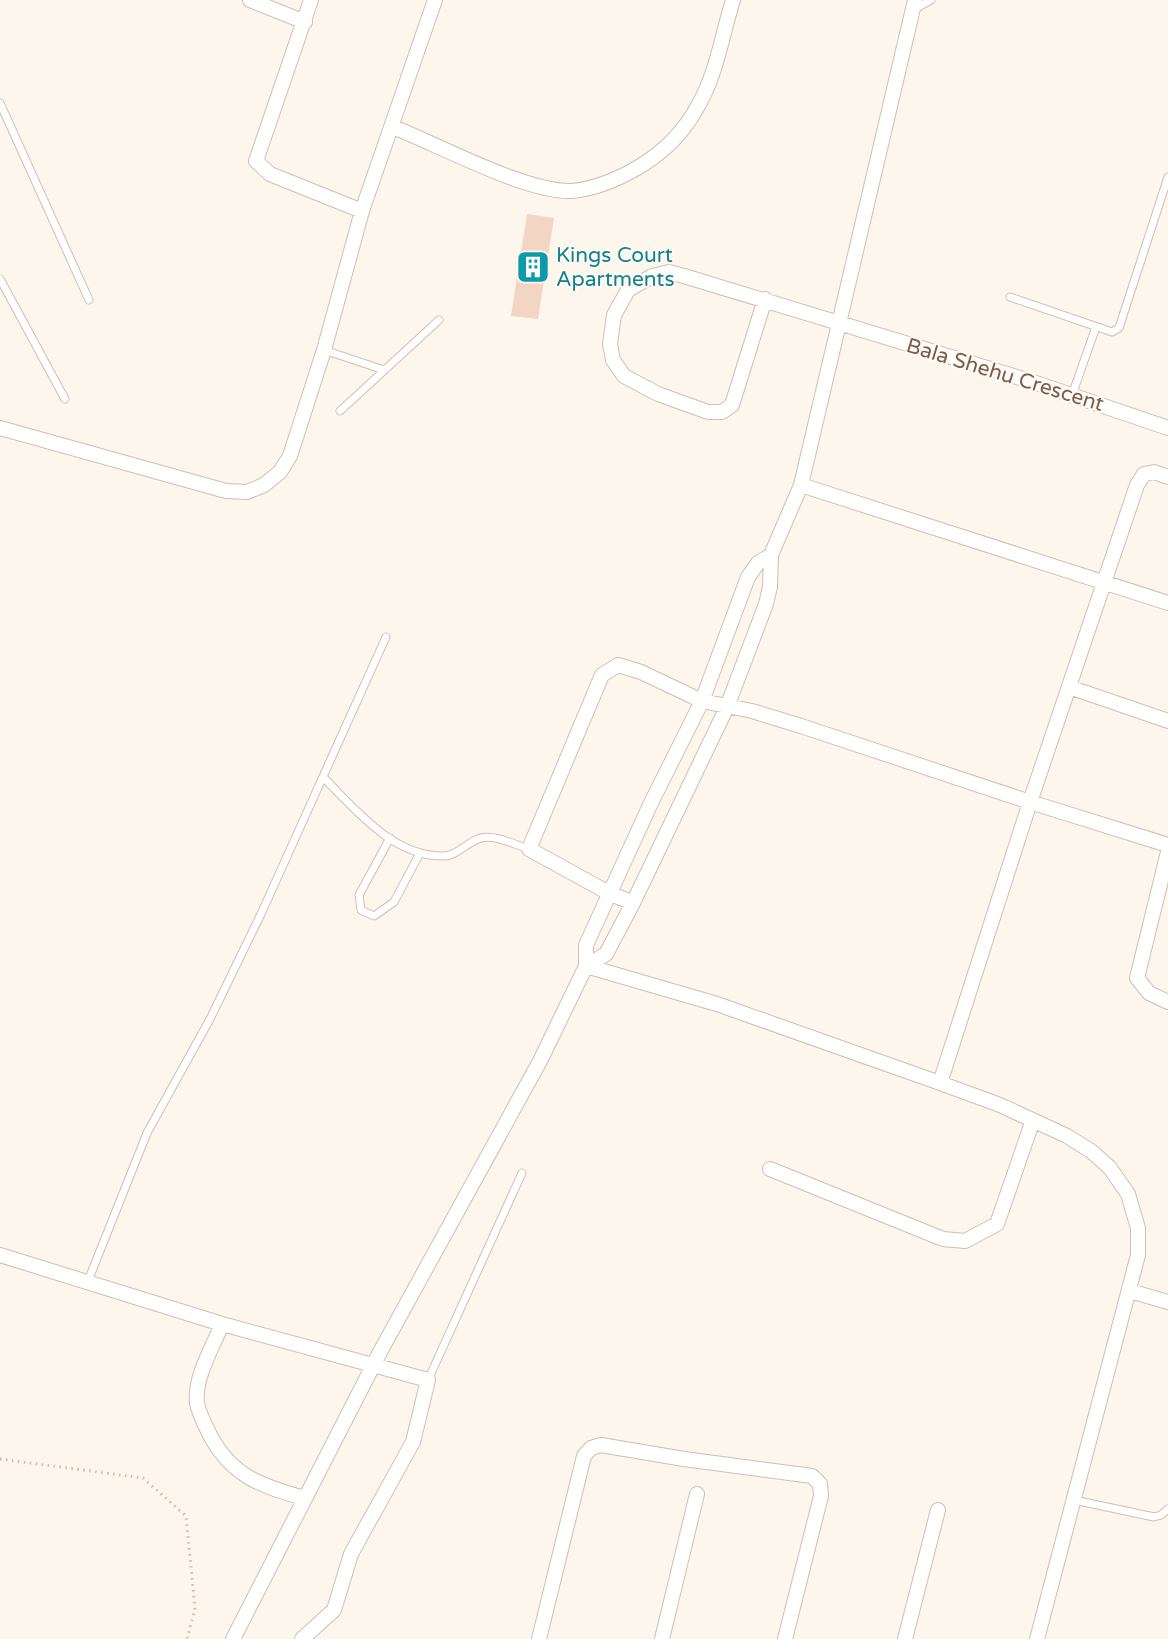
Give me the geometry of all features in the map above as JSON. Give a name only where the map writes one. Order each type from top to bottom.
[{"type":"street","points":[[250,0],[304,21]]},
{"type":"street","points":[[311,0],[256,161],[270,174],[362,211]]},
{"type":"street","points":[[0,428],[226,491],[247,492],[264,485],[280,472],[290,456],[324,350],[362,211],[393,127],[435,0]]},
{"type":"street","points":[[393,127],[512,178],[551,188],[572,191],[622,177],[649,161],[670,143],[699,104],[711,79],[733,0]]},
{"type":"street","points":[[586,966],[606,954],[633,903],[727,707],[766,604],[770,587],[771,555],[801,485],[841,324],[914,5]]},
{"type":"street","points":[[669,272],[765,299],[732,405],[722,412],[708,412],[638,384],[624,376],[613,360],[610,344],[614,315],[628,290],[640,280],[669,272]]},
{"type":"street","name":"Bala Shehu Crescent","points":[[765,299],[1072,395],[1168,428]]},
{"type":"street","points":[[940,1083],[1030,802],[1137,485],[1144,474],[1154,472],[1168,477]]},
{"type":"street","points":[[801,485],[1168,603]]},
{"type":"street","points":[[233,1639],[304,1498],[435,1249],[540,1061],[586,966],[586,945],[609,893],[702,701],[748,577],[758,563],[771,555]]},
{"type":"street","points":[[633,903],[609,893],[530,849],[595,689],[605,671],[613,666],[626,666],[702,701],[752,711],[801,726],[1168,845]]},
{"type":"street","points":[[1069,687],[1168,721]]},
{"type":"street","points":[[1168,852],[1139,959],[1137,978],[1149,993],[1168,1002]]},
{"type":"street","points":[[586,966],[717,1004],[940,1083],[1033,1120],[1091,1151],[1110,1168],[1128,1194],[1138,1228],[1138,1255],[1037,1639]]},
{"type":"street","points":[[770,1169],[943,1239],[965,1241],[997,1224],[1033,1120]]},
{"type":"street","points":[[0,1255],[222,1324],[428,1380],[413,1442],[351,1554],[334,1611],[302,1639]]},
{"type":"street","points":[[1130,1291],[1168,1302]]},
{"type":"street","points":[[222,1324],[200,1380],[197,1403],[205,1426],[226,1462],[240,1474],[304,1498]]},
{"type":"street","points":[[539,1639],[584,1456],[591,1448],[601,1445],[812,1476],[816,1479],[821,1496],[785,1639]]},
{"type":"street","points":[[662,1639],[697,1494]]},
{"type":"street","points":[[905,1639],[938,1510]]},
{"type":"lane","points":[[914,5],[931,0]]},
{"type":"lane","points":[[0,103],[89,300]]},
{"type":"lane","points":[[1010,297],[1112,332],[1119,328],[1168,177]]},
{"type":"lane","points":[[0,279],[65,399]]},
{"type":"lane","points":[[340,411],[439,320]]},
{"type":"lane","points":[[1072,395],[1095,327]]},
{"type":"lane","points":[[324,350],[384,370]]},
{"type":"lane","points":[[88,1281],[147,1133],[210,1019],[261,914],[386,637]]},
{"type":"lane","points":[[323,777],[366,820],[390,838],[420,853],[446,856],[479,838],[490,837],[530,849]]},
{"type":"lane","points":[[390,838],[359,895],[361,910],[367,914],[374,916],[394,902],[420,853]]},
{"type":"lane","points":[[428,1380],[522,1173]]},
{"type":"lane","points":[[1074,1500],[1154,1517],[1168,1509]]},
{"type":"path","points":[[0,1459],[143,1479],[186,1516],[195,1608],[187,1639]]},
{"type":"building","name":"Kings Court Apartments","points":[[527,214],[554,218],[538,319],[511,316]]},
{"type":"place","name":"Kings Court Apartments","points":[[533,267]]}]
